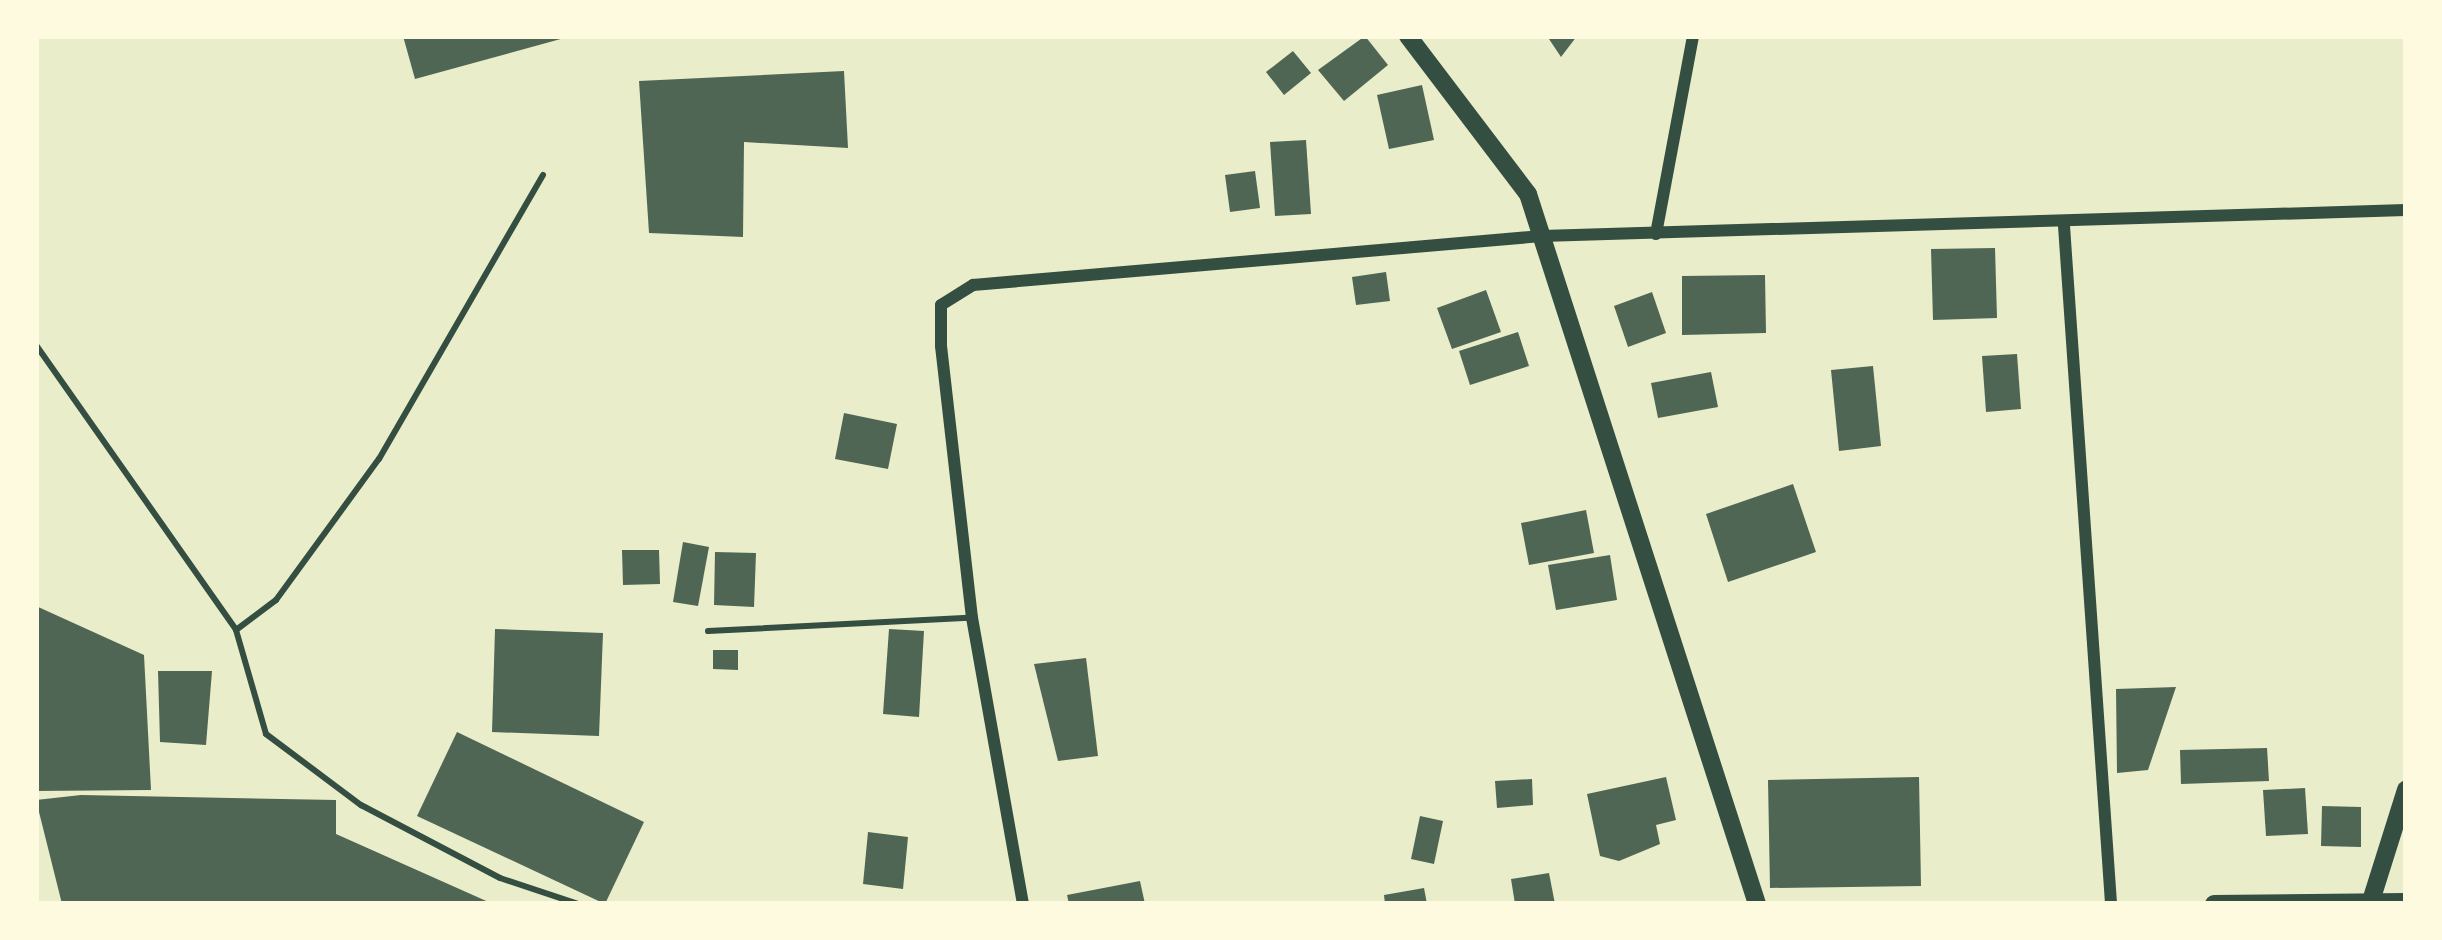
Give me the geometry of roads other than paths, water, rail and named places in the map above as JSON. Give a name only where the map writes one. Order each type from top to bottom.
[{"type":"main road","points":[[1408,36],[1528,194],[1757,904]]},
{"type":"main road","points":[[2371,902],[2406,790]]},
{"type":"main road","points":[[2214,904],[2406,902]]},
{"type":"street","points":[[1656,234],[1694,36]]},
{"type":"street","points":[[1023,904],[972,618],[941,305],[973,285],[1542,236],[2064,226],[2406,210]]},
{"type":"street","points":[[2064,226],[2111,904]]},
{"type":"lane","points":[[236,630],[276,600],[379,459],[543,175]]},
{"type":"lane","points":[[36,345],[236,630],[266,734],[361,805],[500,878],[578,904]]},
{"type":"lane","points":[[708,632],[972,618]]}]
